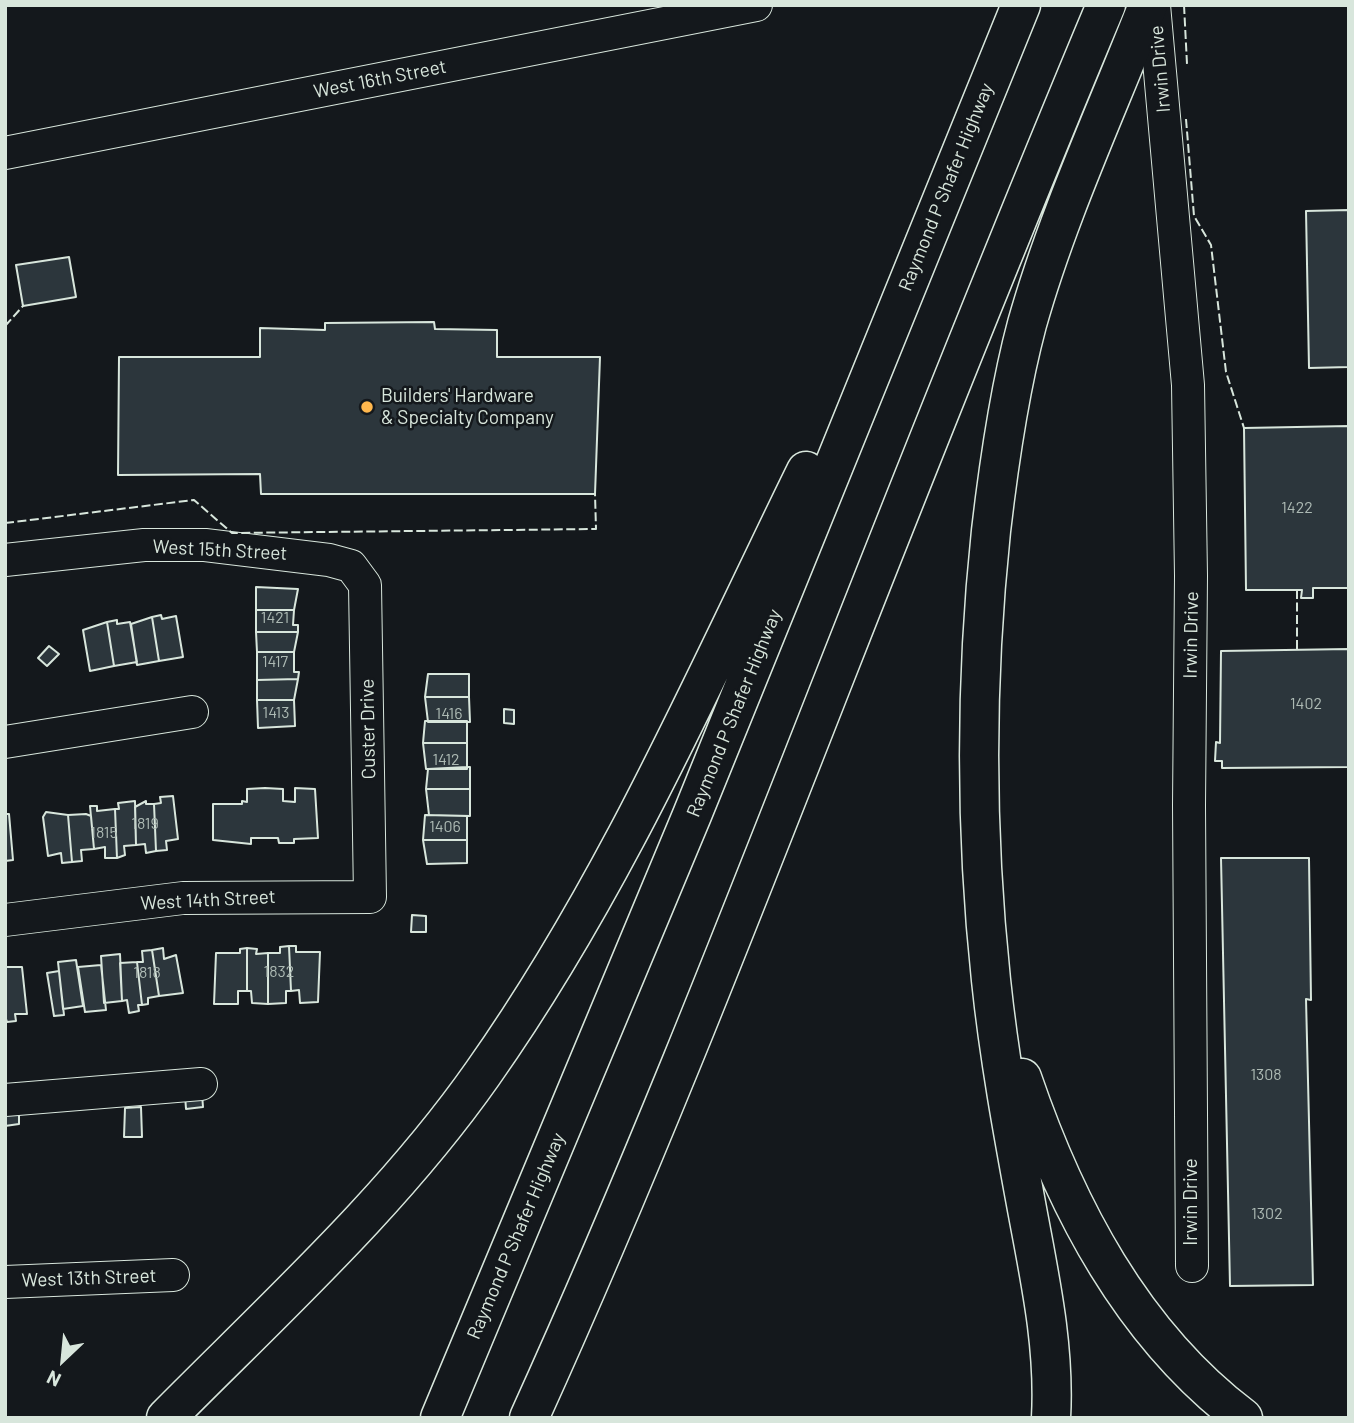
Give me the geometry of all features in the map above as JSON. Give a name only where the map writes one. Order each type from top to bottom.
[{"type":"highway","name":"Raymond P Shafer Highway","points":[[440,1418],[698,803],[944,189],[1021,5]]},
{"type":"highway","points":[[529,1418],[576,1313],[732,937],[1016,219],[1106,5]]},
{"type":"highway","points":[[1051,1418],[1051,1347],[999,1043],[983,886],[978,817],[978,691],[993,511],[1027,324],[1147,5]]},
{"type":"highway","points":[[166,1418],[373,1207],[447,1120],[520,1020],[565,946],[645,799],[944,189]]},
{"type":"highway","points":[[983,886],[1008,1026],[1022,1078],[1038,1124],[1075,1210],[1117,1279],[1150,1325],[1207,1387],[1243,1418]]},
{"type":"street","name":"West 16th Street","points":[[5,153],[756,5]]},
{"type":"street","name":"Irwin Drive","points":[[1154,5],[1188,385],[1191,576],[1192,1266]]},
{"type":"street","name":"West 15th Street","points":[[5,560],[46,553],[184,544],[303,554],[351,566]]},
{"type":"street","name":"Custer Drive","points":[[351,566],[365,585],[370,897]]},
{"type":"street","points":[[5,742],[192,712]]},
{"type":"street","name":"West 14th Street","points":[[5,920],[183,898],[370,897]]},
{"type":"street","points":[[5,1100],[201,1084]]},
{"type":"street","name":"West 13th Street","points":[[5,1282],[173,1275]]},
{"type":"building","points":[[1349,210],[1349,367],[1309,368],[1306,211]]},
{"type":"building","points":[[69,257],[76,297],[23,306],[16,265]]},
{"type":"building","points":[[434,322],[435,329],[497,330],[497,357],[600,357],[595,494],[261,494],[260,474],[118,475],[119,357],[260,357],[260,328],[325,330],[325,323]]},
{"type":"building","points":[[1349,426],[1349,588],[1313,588],[1313,598],[1301,598],[1302,590],[1246,590],[1244,428]]},
{"type":"building","points":[[256,587],[298,589],[294,610],[256,610]]},
{"type":"building","points":[[256,610],[294,610],[293,625],[298,625],[298,632],[256,632]]},
{"type":"building","points":[[161,615],[162,619],[176,616],[183,657],[159,661],[152,617]]},
{"type":"building","points":[[152,617],[159,661],[137,665],[131,624]]},
{"type":"building","points":[[117,620],[117,624],[130,622],[137,662],[114,666],[107,622]]},
{"type":"building","points":[[107,622],[114,666],[90,671],[83,630]]},
{"type":"building","points":[[256,632],[298,632],[294,652],[257,652]]},
{"type":"building","points":[[49,646],[59,654],[47,666],[38,658]]},
{"type":"building","points":[[1349,649],[1349,767],[1222,768],[1222,761],[1215,761],[1216,742],[1220,743],[1221,651]]},
{"type":"building","points":[[257,652],[294,652],[294,672],[299,672],[298,679],[257,680]]},
{"type":"building","points":[[428,674],[469,674],[469,697],[425,697]]},
{"type":"building","points":[[298,679],[294,700],[257,700],[257,680]]},
{"type":"building","points":[[425,697],[469,697],[470,722],[428,722]]},
{"type":"building","points":[[257,700],[294,700],[295,726],[258,728]]},
{"type":"building","points":[[504,709],[514,710],[514,724],[504,723]]},
{"type":"building","points":[[425,721],[467,721],[467,743],[423,743]]},
{"type":"building","points":[[423,743],[467,743],[467,769],[426,769]]},
{"type":"building","points":[[470,767],[470,789],[426,789],[428,769]]},
{"type":"building","points":[[295,788],[315,789],[318,838],[279,843],[278,838],[251,838],[251,844],[213,840],[213,804],[242,804],[242,801],[247,802],[247,789],[283,789],[283,801],[295,802]]},
{"type":"building","points":[[426,789],[470,789],[470,816],[429,815]]},
{"type":"building","points":[[173,796],[178,839],[166,841],[167,850],[156,851],[154,804],[161,803],[160,797]]},
{"type":"building","points":[[135,801],[136,845],[124,846],[125,855],[117,858],[115,809],[119,809],[118,803]]},
{"type":"building","points":[[146,801],[146,804],[154,804],[156,851],[146,853],[145,844],[136,845],[135,807]]},
{"type":"building","points":[[90,806],[97,806],[97,811],[115,809],[117,858],[105,858],[105,847],[94,849]]},
{"type":"building","points":[[46,812],[68,815],[72,862],[62,863],[61,853],[48,856],[43,817]]},
{"type":"building","points":[[5,814],[9,814],[13,860],[5,861]]},
{"type":"building","points":[[68,815],[91,816],[94,849],[81,850],[82,861],[72,862]]},
{"type":"building","points":[[425,815],[467,816],[467,840],[423,840]]},
{"type":"building","points":[[423,840],[467,840],[467,863],[427,864]]},
{"type":"building","points":[[1221,858],[1309,858],[1311,1000],[1306,999],[1313,1285],[1230,1286]]},
{"type":"building","points":[[412,915],[426,916],[426,932],[411,932]]},
{"type":"building","points":[[289,946],[296,946],[296,952],[320,952],[318,1002],[300,1003],[299,990],[291,991]]},
{"type":"building","points":[[289,946],[291,991],[286,991],[286,1003],[268,1004],[268,953],[280,953],[280,947]]},
{"type":"building","points":[[163,948],[164,959],[176,955],[183,993],[159,996],[152,950]]},
{"type":"building","points":[[247,948],[257,949],[256,954],[268,953],[268,1004],[252,1003],[251,991],[247,991]]},
{"type":"building","points":[[247,948],[247,991],[238,991],[238,1004],[214,1004],[216,953],[240,953],[240,949]]},
{"type":"building","points":[[152,950],[159,996],[148,998],[148,1004],[142,1005],[137,962],[143,962],[142,951]]},
{"type":"building","points":[[120,954],[122,1001],[104,1003],[101,956]]},
{"type":"building","points":[[76,960],[83,1006],[63,1009],[58,962]]},
{"type":"building","points":[[137,962],[142,1005],[138,1005],[139,1011],[129,1013],[127,1000],[122,1001],[120,963]]},
{"type":"building","points":[[101,965],[106,1010],[85,1012],[78,967]]},
{"type":"building","points":[[5,967],[22,967],[27,1014],[15,1014],[16,1021],[7,1022],[5,1016]]},
{"type":"building","points":[[59,971],[64,1015],[54,1016],[47,973]]},
{"type":"building","points":[[202,1094],[203,1107],[186,1109],[185,1095]]},
{"type":"building","points":[[141,1107],[142,1137],[124,1137],[125,1108]]},
{"type":"building","points":[[5,1108],[19,1109],[19,1124],[5,1126]]},
{"type":"fence","points":[[1184,5],[1187,64]]},
{"type":"fence","points":[[1186,119],[1194,216],[1211,245],[1226,372],[1244,428]]},
{"type":"fence","points":[[5,326],[23,306]]},
{"type":"fence","points":[[5,523],[194,500],[232,533],[596,529],[595,494]]},
{"type":"fence","points":[[1297,590],[1297,650]]},
{"type":"place","name":"Builders' Hardware & Specialty Company","points":[[367,407]]}]
